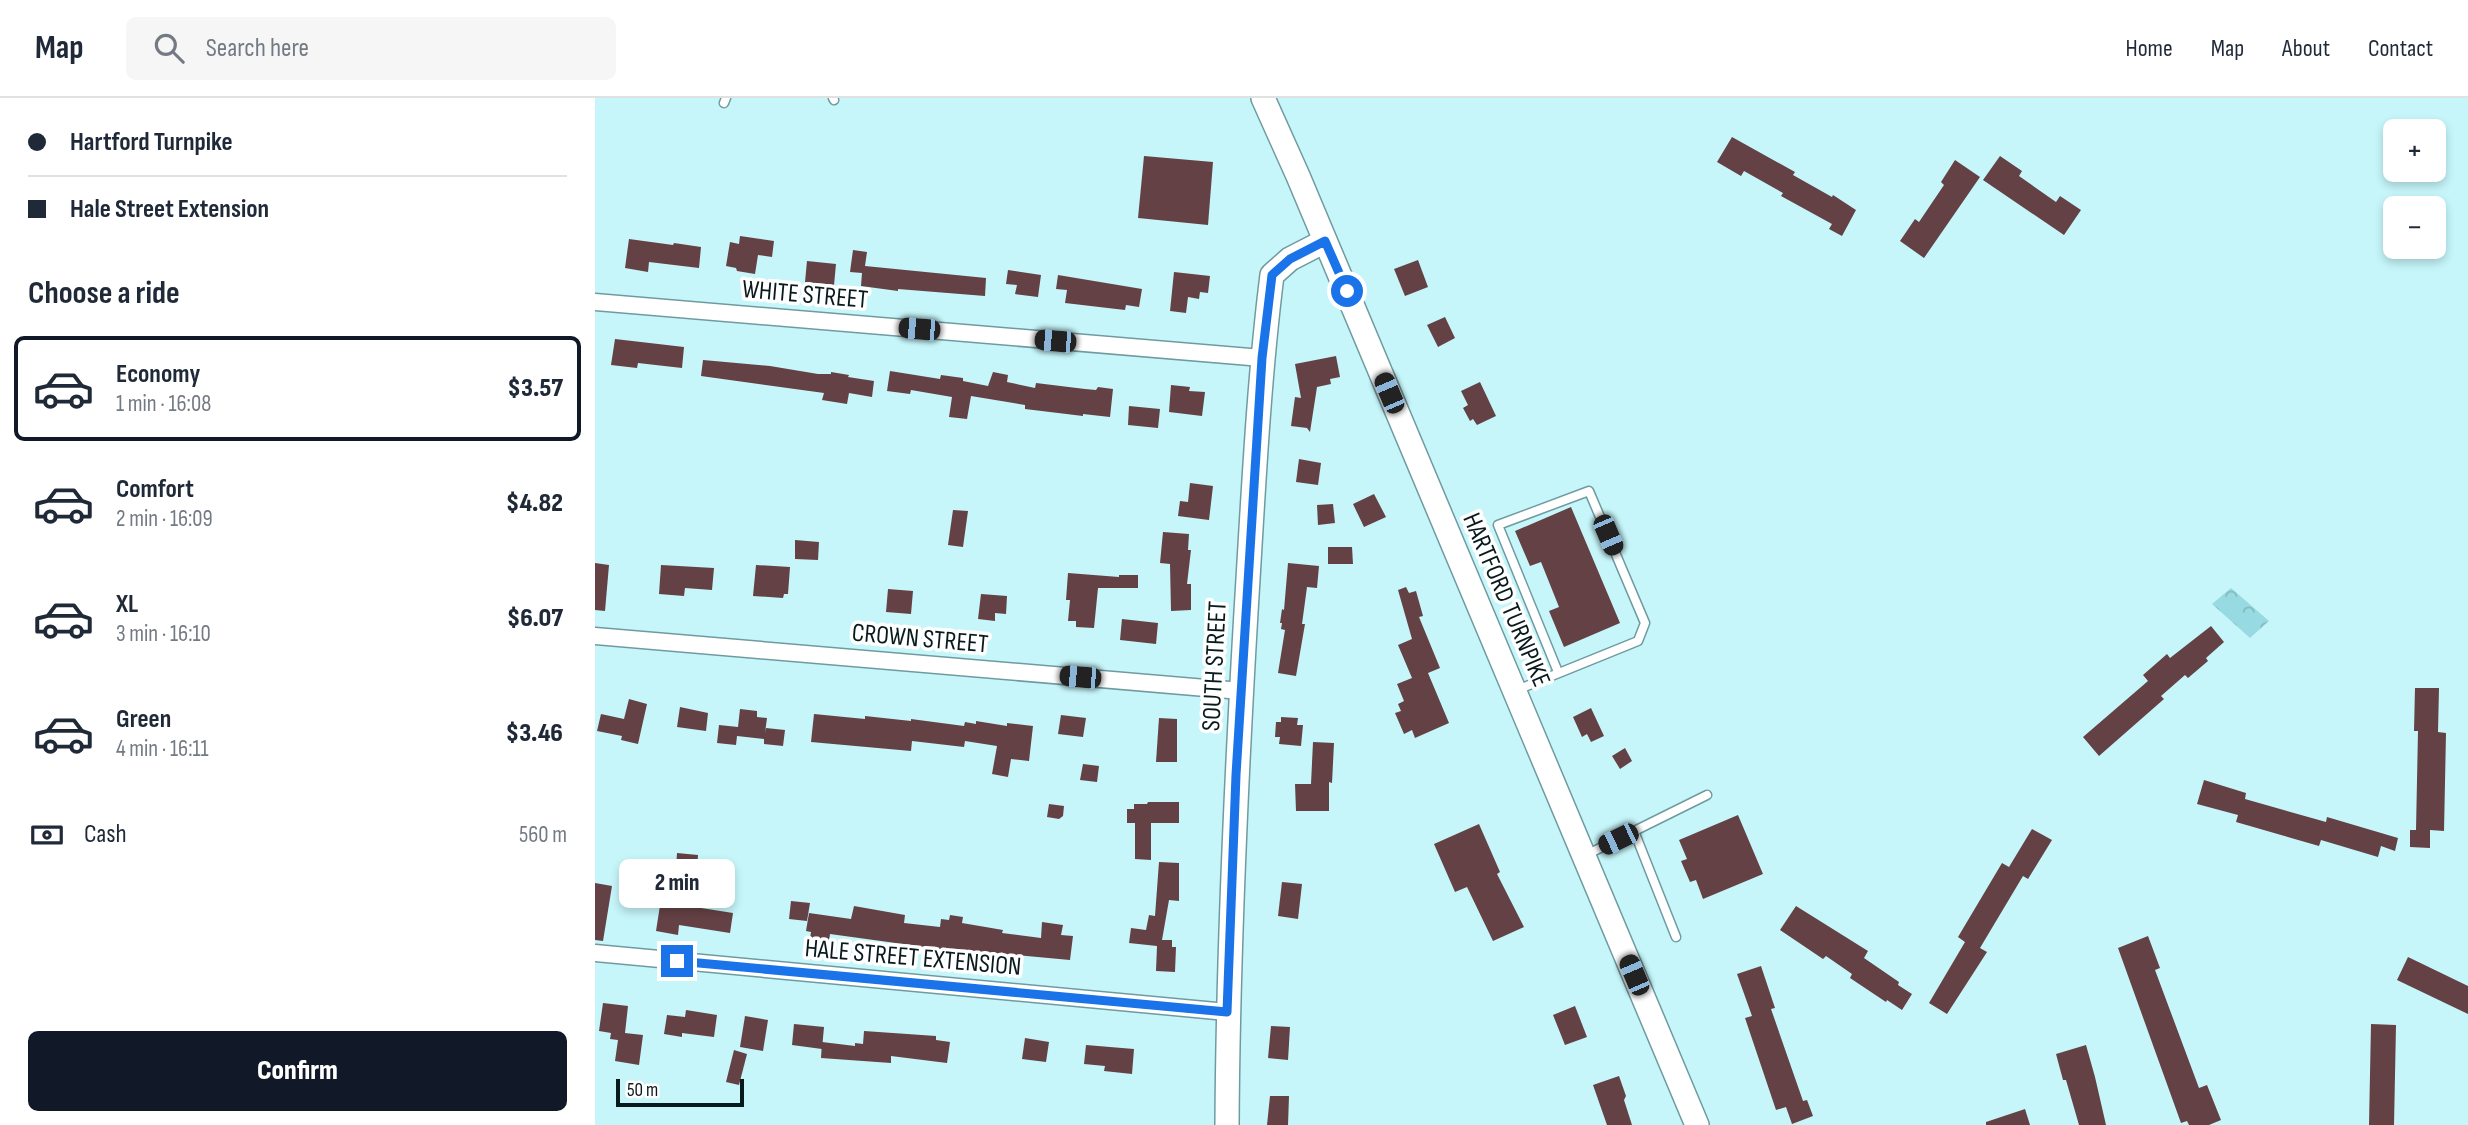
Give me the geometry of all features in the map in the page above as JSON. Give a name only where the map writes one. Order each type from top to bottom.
[{"type":"main road","name":"HARTFORD TURNPIKE","points":[[1263,98],[1697,1125]]},
{"type":"main road","name":"SOUTH STREET","points":[[1227,1125],[1227,1012],[1233,831],[1262,358],[1272,275],[1290,259],[1325,241]]},
{"type":"street","name":"WHITE STREET","points":[[595,302],[1262,358]]},
{"type":"street","name":"CROWN STREET","points":[[595,636],[1241,691]]},
{"type":"street","name":"HALE STREET EXTENSION","points":[[595,953],[1227,1012]]},
{"type":"lane","points":[[1514,692],[1637,641],[1645,623],[1590,491],[1498,525],[1558,672]]},
{"type":"lane","points":[[1584,856],[1707,795]]},
{"type":"lane","points":[[1634,831],[1676,937]]},
{"type":"green space","points":[[2231,588],[2269,621],[2250,638],[2212,604]]},
{"type":"building","points":[[1732,137],[1856,210],[1842,236],[1829,229],[1832,224],[1781,196],[1783,193],[1744,171],[1741,176],[1717,162]]},
{"type":"building","points":[[1144,156],[1213,162],[1208,225],[1138,218]]},
{"type":"building","points":[[2000,156],[2022,171],[2019,176],[2056,202],[2060,196],[2081,210],[2064,235],[1983,180]]},
{"type":"building","points":[[1955,160],[1980,177],[1924,258],[1900,241],[1915,219],[1919,222],[1944,185],[1941,182]]},
{"type":"building","points":[[740,236],[774,241],[772,257],[758,255],[755,274],[726,266],[730,242],[739,244]]},
{"type":"building","points":[[629,239],[701,247],[699,268],[649,262],[648,272],[625,268]]},
{"type":"building","points":[[853,250],[867,252],[865,266],[986,278],[985,296],[861,286],[862,273],[850,272]]},
{"type":"building","points":[[1418,260],[1428,287],[1405,296],[1394,269]]},
{"type":"building","points":[[807,261],[836,264],[834,285],[805,282]]},
{"type":"building","points":[[1008,270],[1041,275],[1038,297],[1015,294],[1017,285],[1006,284]]},
{"type":"building","points":[[1174,272],[1210,276],[1208,293],[1200,292],[1199,299],[1188,297],[1186,313],[1170,311]]},
{"type":"building","points":[[1058,275],[1142,289],[1139,307],[1126,305],[1125,310],[1065,303],[1067,290],[1056,289]]},
{"type":"building","points":[[1445,317],[1455,338],[1438,347],[1427,325]]},
{"type":"building","points":[[615,339],[684,347],[682,368],[638,363],[637,368],[611,365]]},
{"type":"building","points":[[1336,356],[1340,377],[1330,379],[1331,384],[1317,387],[1310,432],[1307,428],[1291,426],[1295,397],[1301,398],[1295,364]]},
{"type":"building","points":[[703,360],[770,366],[818,374],[831,372],[849,375],[848,377],[874,381],[872,397],[849,393],[847,404],[822,400],[824,393],[701,376]]},
{"type":"building","points":[[890,371],[940,379],[941,375],[963,378],[963,381],[988,386],[993,372],[1008,375],[1007,382],[1035,388],[1036,383],[1096,390],[1098,387],[1113,389],[1110,417],[1025,409],[1025,405],[971,396],[967,419],[949,417],[952,397],[911,390],[910,394],[887,391]]},
{"type":"building","points":[[1480,382],[1496,416],[1477,425],[1473,419],[1470,421],[1463,408],[1468,405],[1461,391]]},
{"type":"building","points":[[1171,385],[1190,387],[1189,391],[1205,392],[1202,416],[1169,412]]},
{"type":"building","points":[[1129,406],[1160,409],[1158,428],[1128,425]]},
{"type":"building","points":[[1299,459],[1321,463],[1318,485],[1296,482]]},
{"type":"building","points":[[1190,483],[1213,486],[1209,520],[1178,516],[1180,501],[1188,502]]},
{"type":"building","points":[[1374,494],[1386,517],[1364,527],[1353,504]]},
{"type":"building","points":[[1333,504],[1335,523],[1318,525],[1317,505]]},
{"type":"building","points":[[1571,507],[1620,623],[1564,647],[1549,611],[1559,607],[1541,562],[1530,566],[1515,531]]},
{"type":"building","points":[[953,510],[968,511],[963,547],[948,545]]},
{"type":"building","points":[[1163,532],[1189,534],[1188,550],[1191,550],[1187,584],[1191,584],[1191,610],[1171,611],[1170,564],[1160,563]]},
{"type":"building","points":[[795,540],[819,542],[818,560],[795,559]]},
{"type":"building","points":[[1328,547],[1352,547],[1353,564],[1328,564]]},
{"type":"building","points":[[595,563],[609,565],[605,611],[595,610]]},
{"type":"building","points":[[1288,563],[1319,566],[1317,588],[1307,587],[1302,624],[1305,624],[1296,676],[1278,673],[1285,630],[1281,629],[1280,623],[1282,609],[1284,610]]},
{"type":"building","points":[[661,565],[714,568],[712,590],[685,588],[684,596],[659,594]]},
{"type":"building","points":[[756,565],[790,567],[788,594],[784,594],[783,598],[753,596]]},
{"type":"building","points":[[1068,573],[1119,577],[1138,575],[1138,588],[1098,588],[1094,628],[1076,627],[1076,621],[1068,621]]},
{"type":"building","points":[[1406,587],[1409,593],[1416,591],[1423,616],[1419,617],[1440,668],[1428,673],[1449,723],[1415,738],[1412,730],[1404,734],[1395,713],[1401,711],[1398,704],[1404,701],[1397,684],[1412,678],[1398,645],[1412,639],[1398,590]]},
{"type":"building","points":[[888,589],[913,591],[911,614],[886,612]]},
{"type":"building","points":[[981,594],[1007,596],[1006,614],[995,613],[995,621],[978,619]]},
{"type":"building","points":[[1122,619],[1158,623],[1156,644],[1120,640]]},
{"type":"building","points":[[2211,626],[2224,642],[2206,658],[2208,661],[2188,678],[2185,675],[2161,696],[2164,699],[2099,756],[2083,737],[2148,681],[2143,675],[2167,654],[2170,658]]},
{"type":"building","points":[[2415,688],[2439,688],[2438,732],[2446,733],[2444,831],[2430,830],[2430,848],[2410,847],[2410,830],[2416,830],[2418,731],[2414,731]]},
{"type":"building","points":[[629,699],[647,704],[638,744],[621,740],[622,736],[597,731],[601,714],[624,719]]},
{"type":"building","points":[[680,707],[708,713],[706,731],[677,727]]},
{"type":"building","points":[[1591,708],[1604,736],[1591,742],[1587,734],[1582,737],[1573,717]]},
{"type":"building","points":[[740,709],[757,711],[757,717],[767,718],[765,733],[766,728],[785,730],[783,746],[764,744],[764,739],[737,736],[736,745],[717,743],[719,725],[738,727]]},
{"type":"building","points":[[814,714],[865,719],[865,716],[911,719],[964,726],[965,722],[976,724],[976,721],[1007,726],[1007,723],[1033,726],[1029,761],[1011,759],[1008,777],[992,774],[997,746],[965,741],[964,747],[912,741],[911,751],[811,742]]},
{"type":"building","points":[[1061,715],[1086,718],[1083,737],[1058,734]]},
{"type":"building","points":[[1281,717],[1298,718],[1297,725],[1303,725],[1301,746],[1279,744],[1280,737],[1275,737],[1276,722],[1281,722]]},
{"type":"building","points":[[1159,718],[1177,719],[1177,762],[1156,762]]},
{"type":"building","points":[[1313,742],[1334,743],[1332,783],[1329,782],[1329,811],[1296,811],[1295,784],[1311,784]]},
{"type":"building","points":[[1625,748],[1632,761],[1620,769],[1612,756]]},
{"type":"building","points":[[1083,764],[1099,766],[1097,782],[1080,780]]},
{"type":"building","points":[[2204,780],[2246,793],[2245,799],[2326,822],[2327,817],[2398,838],[2395,851],[2381,846],[2378,857],[2321,840],[2319,846],[2236,822],[2238,815],[2197,804]]},
{"type":"building","points":[[1179,802],[1179,823],[1151,823],[1151,860],[1135,859],[1135,823],[1127,823],[1127,809],[1134,809],[1134,804]]},
{"type":"building","points":[[1049,804],[1064,806],[1063,816],[1059,819],[1047,817]]},
{"type":"building","points":[[1738,815],[1763,874],[1703,899],[1696,880],[1690,882],[1681,861],[1687,859],[1679,840]]},
{"type":"building","points":[[1479,824],[1500,872],[1497,874],[1524,927],[1493,941],[1467,887],[1455,892],[1434,844]]},
{"type":"building","points":[[2032,829],[2052,840],[2028,879],[2023,876],[1980,948],[1987,952],[1947,1014],[1929,1003],[1965,942],[1958,937],[2002,863],[2009,867]]},
{"type":"building","points":[[677,853],[698,855],[697,870],[676,869]]},
{"type":"building","points":[[1159,862],[1179,863],[1179,901],[1169,900],[1162,940],[1172,940],[1172,947],[1176,947],[1175,972],[1156,971],[1157,946],[1129,943],[1131,928],[1146,930],[1149,915],[1155,916]]},
{"type":"building","points":[[1282,882],[1302,884],[1298,919],[1278,916]]},
{"type":"building","points":[[595,883],[612,886],[603,941],[595,940]]},
{"type":"building","points":[[663,886],[677,888],[676,897],[683,898],[682,905],[733,913],[730,933],[679,925],[678,935],[656,931]]},
{"type":"building","points":[[791,901],[810,903],[807,921],[789,919]]},
{"type":"building","points":[[854,906],[905,915],[904,923],[940,927],[941,919],[949,920],[950,915],[963,917],[962,923],[1003,930],[1002,933],[1041,938],[1042,922],[1063,925],[1061,935],[1073,936],[1070,960],[961,952],[830,934],[829,941],[810,939],[811,932],[806,931],[809,913],[851,919]]},
{"type":"building","points":[[1796,906],[1868,951],[1864,958],[1912,994],[1902,1010],[1850,978],[1852,974],[1826,956],[1823,959],[1780,930]]},
{"type":"building","points":[[2148,936],[2160,968],[2155,970],[2199,1088],[2207,1085],[2221,1120],[2209,1125],[2189,1125],[2187,1121],[2181,1123],[2118,948]]},
{"type":"building","points":[[2408,957],[2468,986],[2468,1014],[2397,980]]},
{"type":"building","points":[[1761,966],[1775,1008],[1771,1009],[1803,1101],[1807,1100],[1813,1116],[1792,1124],[1786,1107],[1776,1110],[1745,1018],[1752,1016],[1737,974]]},
{"type":"building","points":[[603,1003],[628,1006],[625,1033],[643,1035],[639,1065],[615,1061],[618,1040],[610,1039],[611,1033],[599,1031]]},
{"type":"building","points":[[1575,1006],[1587,1037],[1565,1045],[1553,1015]]},
{"type":"building","points":[[686,1010],[717,1015],[714,1037],[664,1034],[667,1015],[685,1017]]},
{"type":"building","points":[[745,1016],[768,1020],[763,1051],[740,1047]]},
{"type":"building","points":[[794,1024],[824,1027],[822,1049],[792,1045]]},
{"type":"building","points":[[2371,1024],[2396,1025],[2394,1125],[2369,1125]]},
{"type":"building","points":[[1271,1026],[1290,1027],[1288,1060],[1268,1058]]},
{"type":"building","points":[[864,1031],[936,1036],[936,1040],[950,1042],[947,1063],[891,1056],[891,1063],[821,1058],[822,1042],[855,1046],[855,1043],[863,1044]]},
{"type":"building","points":[[1025,1038],[1049,1042],[1046,1062],[1022,1059]]},
{"type":"building","points":[[1086,1045],[1134,1049],[1132,1074],[1104,1071],[1105,1066],[1084,1064]]},
{"type":"building","points":[[2086,1045],[2106,1125],[2079,1125],[2056,1054]]},
{"type":"building","points":[[734,1050],[747,1054],[739,1085],[726,1082]]},
{"type":"building","points":[[1619,1076],[1632,1125],[1607,1125],[1593,1085]]},
{"type":"building","points":[[1270,1096],[1289,1096],[1288,1125],[1267,1125]]},
{"type":"building","points":[[2025,1109],[2030,1125],[1986,1125],[1986,1122]]},
{"type":"route","points":[[677,961],[1227,1012],[1236,775],[1262,358],[1272,275],[1290,259],[1325,241],[1347,291]]}]
